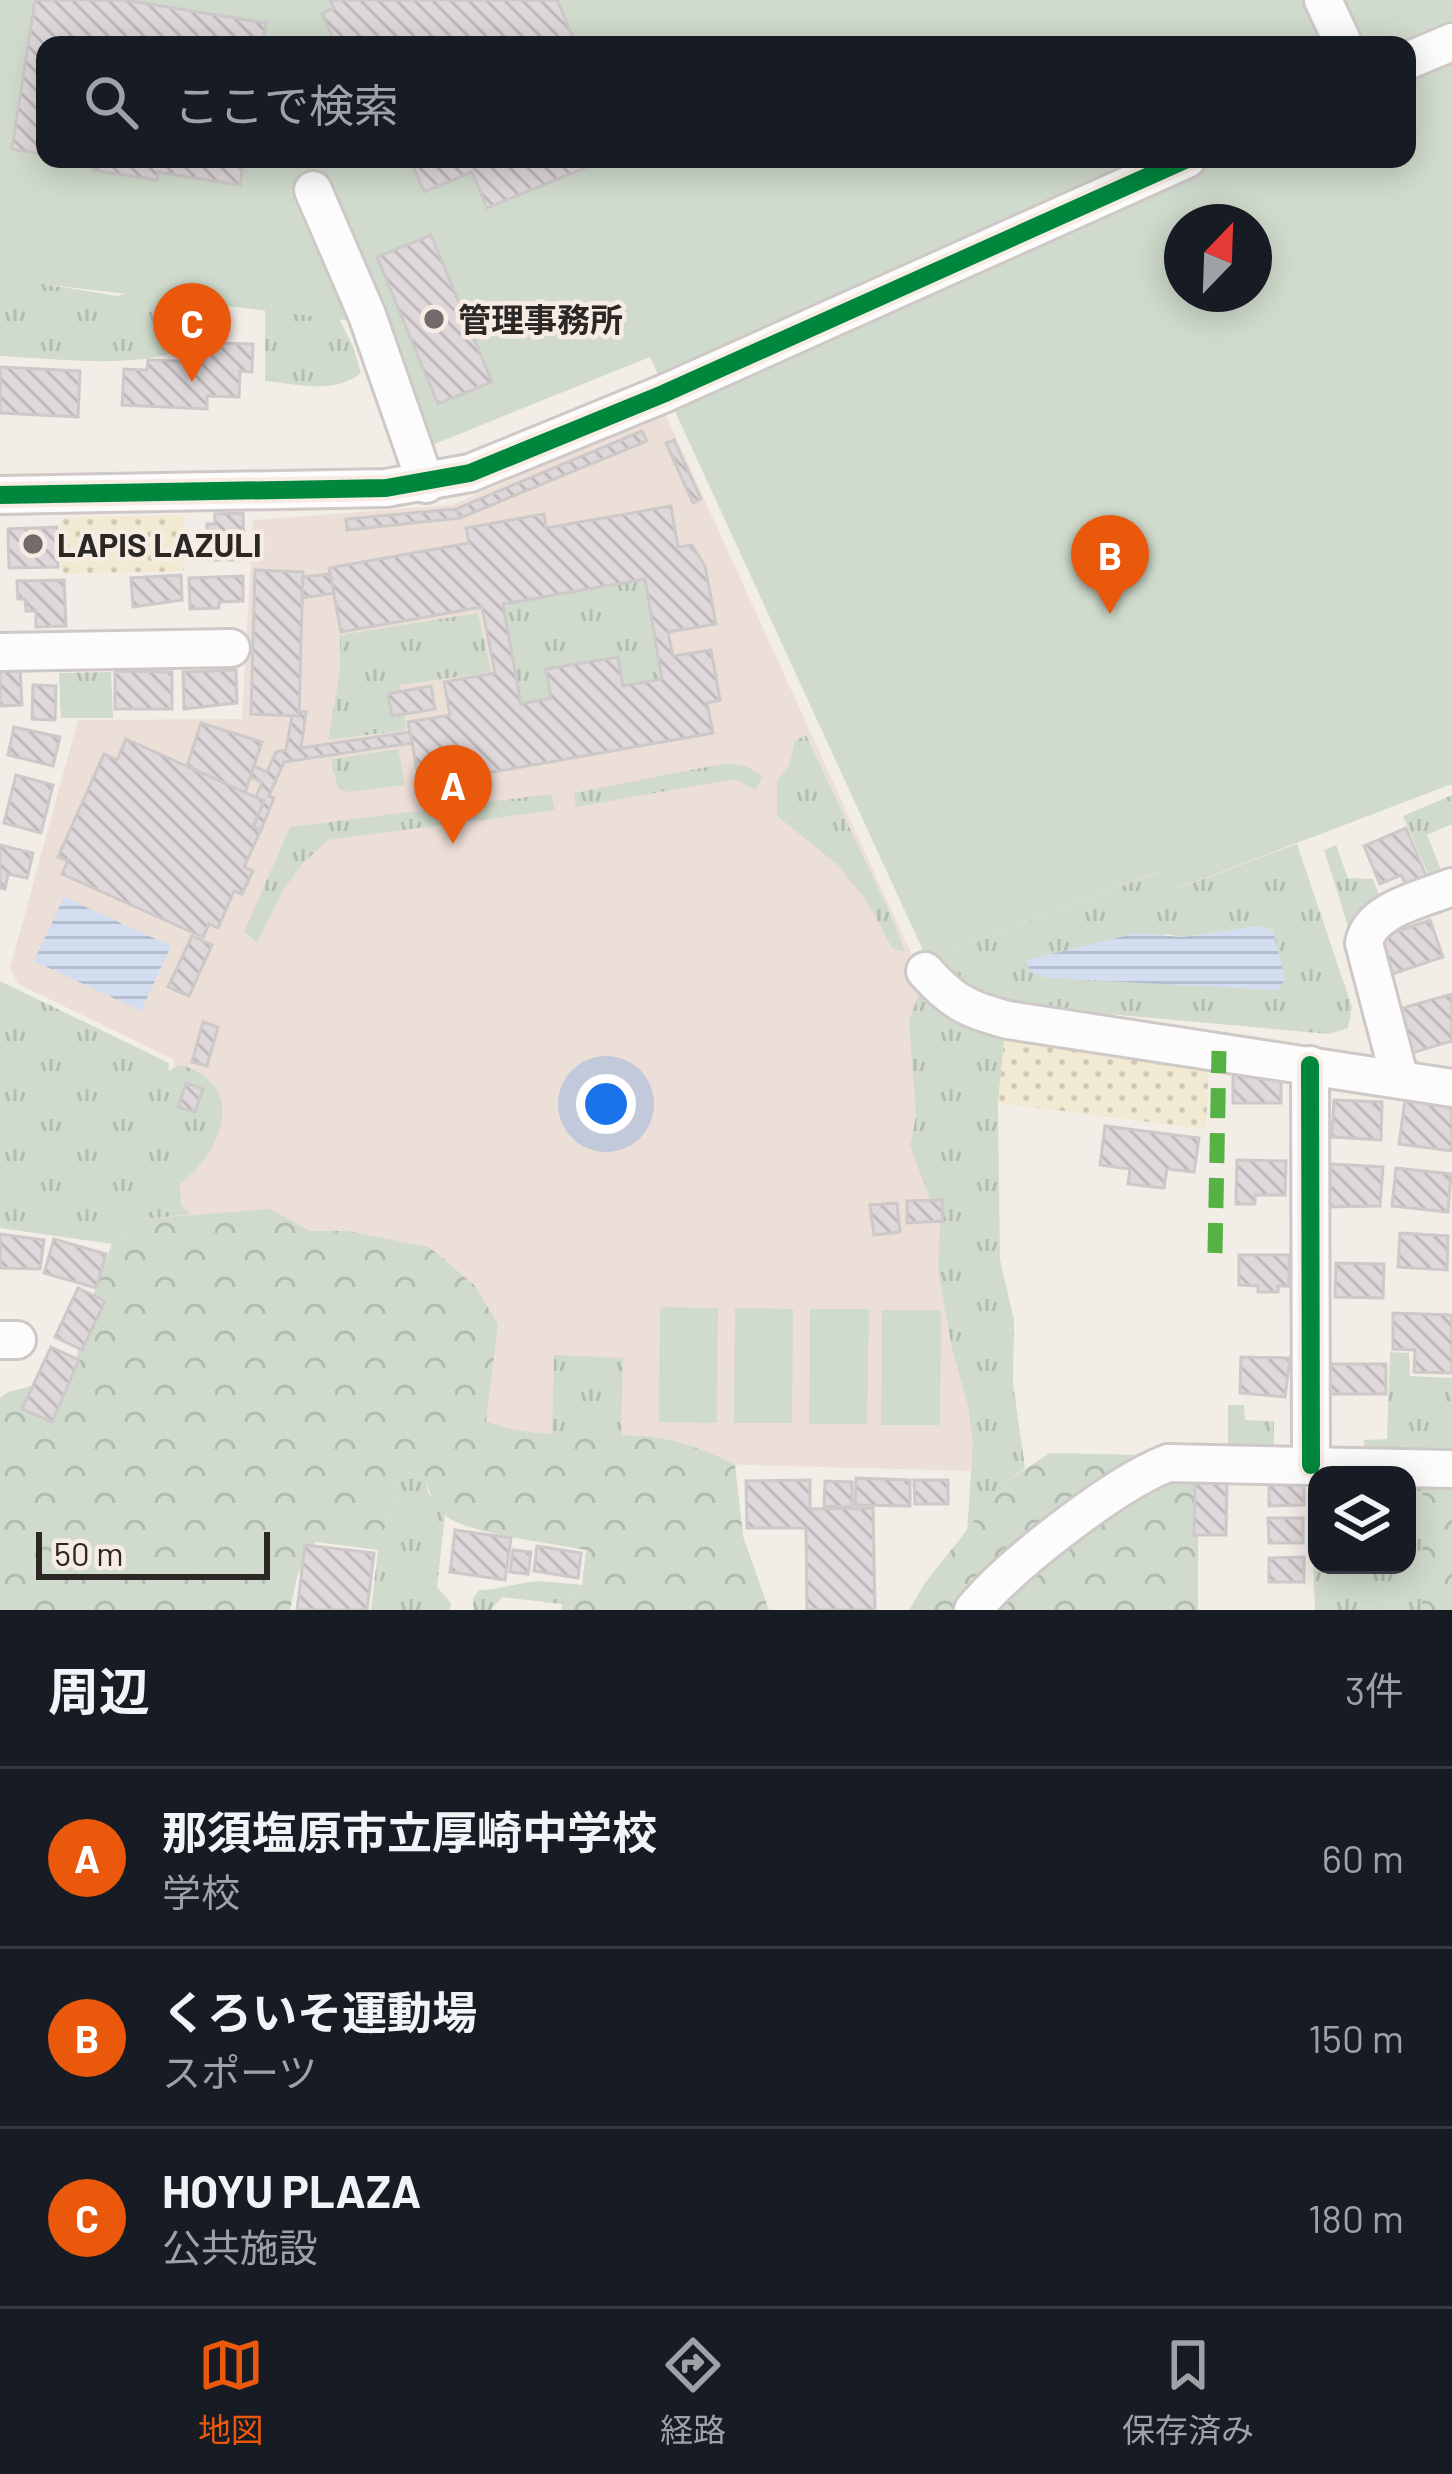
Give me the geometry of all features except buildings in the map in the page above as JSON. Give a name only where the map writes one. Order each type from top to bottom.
[{"type":"street","points":[[1323,0],[1340,36]]},
{"type":"street","points":[[1416,57],[1452,42]]},
{"type":"street","points":[[0,495],[426,484],[470,473],[664,394],[1167,168]]},
{"type":"street","points":[[313,190],[367,315],[426,484]]},
{"type":"street","points":[[0,652],[231,648]]},
{"type":"street","points":[[1400,1080],[1364,943],[1366,930],[1377,918],[1452,887]]},
{"type":"street","points":[[925,971],[946,996],[991,1016],[1452,1088]]},
{"type":"street","points":[[1310,1065],[1311,1465]]},
{"type":"street","points":[[973,1610],[1061,1532],[1141,1474],[1168,1463],[1452,1468]]},
{"type":"shaded area","points":[[665,413],[922,977],[1015,1472],[745,1465],[453,1437],[128,1233],[175,1060],[18,984],[10,968],[78,720],[242,719],[253,520],[452,505]]},
{"type":"green space","points":[[0,0],[1452,0],[1452,784],[1173,890],[1163,870],[927,959],[650,357],[432,445],[420,434],[379,324],[0,279]]},
{"type":"green space","points":[[0,277],[117,296],[160,284],[222,303],[203,343],[179,352],[103,361],[0,356]]},
{"type":"green space","points":[[325,291],[361,373],[327,386],[265,381],[265,296]]},
{"type":"green space","points":[[645,579],[662,679],[623,686],[618,657],[547,669],[551,698],[521,704],[503,604]]},
{"type":"green space","points":[[478,613],[491,672],[400,685],[406,730],[328,740],[340,671],[340,635]]},
{"type":"green space","points":[[111,672],[113,718],[61,718],[59,673]]},
{"type":"green space","points":[[806,735],[905,952],[892,948],[868,903],[839,866],[777,816],[777,781],[789,766],[795,741]]},
{"type":"green space","points":[[398,749],[405,785],[338,789],[331,759]]},
{"type":"green space","points":[[727,763],[762,776],[756,790],[735,779],[576,807],[574,793]]},
{"type":"green space","points":[[551,794],[555,810],[328,840],[284,889],[257,942],[244,932],[290,827]]},
{"type":"green space","points":[[1452,795],[1452,824],[1427,835],[1444,877],[1434,888],[1403,816]]},
{"type":"green space","points":[[1297,844],[1352,1007],[1348,1028],[1329,1034],[976,1002],[927,959],[1164,870],[1174,890]],"holes":[[[1262,926],[1279,990],[1101,980],[1166,934],[1182,937]]]},
{"type":"green space","points":[[1336,845],[1348,878],[1373,879],[1383,904],[1348,926],[1324,850]]},
{"type":"green space","points":[[0,981],[169,1063],[168,1071],[181,1065],[215,1087],[222,1120],[217,1137],[180,1184],[181,1205],[190,1214],[145,1219],[112,1244],[0,1228]]},
{"type":"green space","points":[[920,992],[1005,1030],[998,1103],[1000,1260],[1014,1320],[1013,1384],[1025,1468],[1004,1483],[967,1533],[973,1442],[968,1406],[938,1271],[940,1225],[910,1146],[916,1116],[909,1020]]},
{"type":"green space","points":[[270,1209],[310,1231],[347,1231],[429,1247],[474,1285],[498,1324],[486,1421],[534,1432],[658,1438],[735,1464],[743,1536],[769,1610],[562,1610],[562,1604],[582,1585],[586,1550],[494,1534],[460,1523],[439,1509],[426,1477],[408,1472],[401,1476],[378,1550],[316,1542],[298,1573],[290,1610],[0,1610],[0,1398],[67,1377],[76,1362],[81,1328],[112,1244],[145,1219]]},
{"type":"green space","points":[[660,1307],[718,1308],[717,1423],[659,1422]]},
{"type":"green space","points":[[735,1308],[793,1309],[792,1423],[734,1423]]},
{"type":"green space","points":[[810,1309],[869,1309],[867,1424],[809,1424]]},
{"type":"green space","points":[[882,1310],[941,1310],[940,1425],[881,1425]]},
{"type":"green space","points":[[1390,1352],[1409,1353],[1410,1376],[1452,1378],[1452,1458],[1364,1456],[1364,1440],[1387,1439]]},
{"type":"green space","points":[[554,1355],[623,1358],[621,1436],[552,1434]]},
{"type":"green space","points":[[1228,1405],[1244,1405],[1245,1420],[1274,1421],[1274,1454],[1228,1453]]},
{"type":"green space","points":[[1050,1453],[1194,1456],[1198,1469],[1198,1610],[909,1610],[1004,1483]]},
{"type":"green space","points":[[407,1472],[426,1477],[428,1492],[445,1516],[437,1587],[451,1603],[450,1610],[371,1610],[378,1550],[401,1476]]},
{"type":"green space","points":[[1416,1480],[1423,1480],[1422,1610],[1315,1610],[1314,1574],[1416,1574]]},
{"type":"green space","points":[[1423,1480],[1452,1480],[1452,1610],[1422,1610]]},
{"type":"green space","points":[[540,1581],[582,1585],[562,1604],[502,1597],[491,1610],[473,1610],[479,1590]]},
{"type":"sand","points":[[183,515],[184,571],[62,574],[61,518]]},
{"type":"sand","points":[[1005,1030],[1209,1060],[1206,1129],[998,1103]]},
{"type":"water","points":[[64,897],[171,946],[141,1011],[34,961]]},
{"type":"water","points":[[1262,926],[1273,931],[1285,979],[1279,990],[1047,978],[1030,972],[1027,960],[1137,933],[1182,937]]},
{"type":"marked path","points":[[1215,1253],[1219,1051]]},
{"type":"cycle path","points":[[0,495],[386,488],[470,473],[663,394],[1167,168]]},
{"type":"cycle path","points":[[1310,1065],[1311,1465]]},
{"type":"place","name":"管理事務所","points":[[434,319]]},
{"type":"place","name":"HOYU PLAZA","points":[[192,382]]},
{"type":"place","name":"LAPIS LAZULI","points":[[33,544]]},
{"type":"place","name":"くろいそ運動場","points":[[1110,614]]},
{"type":"place","name":"那須塩原市立厚崎中学校","points":[[453,844]]}]
